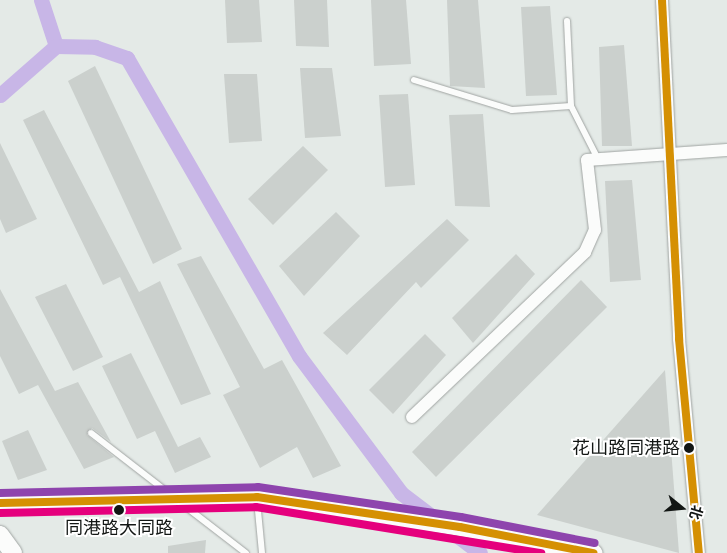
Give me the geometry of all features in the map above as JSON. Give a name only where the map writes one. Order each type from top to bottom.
[{"type":"street","points":[[662,0],[674,258],[699,553]]},
{"type":"street","points":[[412,417],[585,252],[595,230],[587,160],[727,150]]},
{"type":"street","points":[[0,503],[257,497],[358,511],[535,541],[593,553]]},
{"type":"street","points":[[0,535],[13,553]]},
{"type":"lane","points":[[567,21],[571,106],[598,159]]},
{"type":"lane","points":[[414,80],[512,110],[571,106]]},
{"type":"lane","points":[[91,433],[246,553]]},
{"type":"lane","points":[[257,497],[262,553]]},
{"type":"building","points":[[225,0],[259,0],[262,42],[227,43]]},
{"type":"building","points":[[294,0],[327,0],[329,47],[296,46]]},
{"type":"building","points":[[371,0],[406,0],[411,64],[374,66]]},
{"type":"building","points":[[447,0],[478,0],[485,88],[450,86]]},
{"type":"building","points":[[550,6],[557,95],[526,96],[521,7]]},
{"type":"building","points":[[624,45],[632,146],[602,146],[599,47]]},
{"type":"building","points":[[95,66],[182,249],[153,264],[68,81]]},
{"type":"building","points":[[300,68],[332,68],[341,136],[305,138]]},
{"type":"building","points":[[224,74],[257,74],[262,141],[229,143]]},
{"type":"building","points":[[408,94],[415,185],[385,187],[379,95]]},
{"type":"building","points":[[44,110],[139,292],[160,281],[211,394],[181,405],[120,277],[103,285],[23,120]]},
{"type":"building","points":[[483,114],[490,207],[455,206],[449,115]]},
{"type":"building","points":[[0,143],[37,219],[6,233],[0,219]]},
{"type":"building","points":[[303,146],[328,170],[273,225],[248,199]]},
{"type":"building","points":[[632,180],[641,280],[610,282],[605,181]]},
{"type":"building","points":[[336,212],[360,236],[304,296],[279,266]]},
{"type":"building","points":[[447,219],[469,240],[421,288],[416,282],[347,355],[323,333]]},
{"type":"building","points":[[516,254],[535,274],[473,343],[452,318]]},
{"type":"building","points":[[201,256],[264,369],[282,360],[341,466],[313,478],[297,447],[260,468],[223,395],[240,387],[177,264]]},
{"type":"building","points":[[581,280],[607,307],[436,477],[412,452]]},
{"type":"building","points":[[66,284],[103,357],[73,371],[35,297]]},
{"type":"building","points":[[0,289],[55,391],[78,382],[111,442],[92,428],[87,435],[114,457],[84,469],[38,385],[19,394],[0,356]]},
{"type":"building","points":[[425,334],[446,355],[393,414],[369,390]]},
{"type":"building","points":[[131,353],[178,447],[200,437],[211,457],[175,473],[155,431],[137,439],[102,366]]},
{"type":"building","points":[[665,370],[679,553],[537,515]]},
{"type":"building","points":[[28,430],[47,470],[18,480],[2,441]]},
{"type":"building","points":[[206,540],[205,553],[168,553],[168,546]]},
{"type":"waterway","points":[[41,0],[56,46]]},
{"type":"waterway","points":[[0,95],[56,46],[95,47],[127,58],[299,356],[401,493],[480,553]]},
{"type":"transit line","points":[[662,0],[679,339],[699,553]]},
{"type":"transit line","points":[[0,493],[258,487],[461,517],[595,543]]},
{"type":"transit line","points":[[0,503],[257,497],[460,527],[593,553]]},
{"type":"transit line","points":[[0,513],[256,507],[541,553]]},
{"type":"place","name":"花山路同港路","points":[[689,448]]},
{"type":"place","name":"同港路大同路","points":[[119,510]]}]
